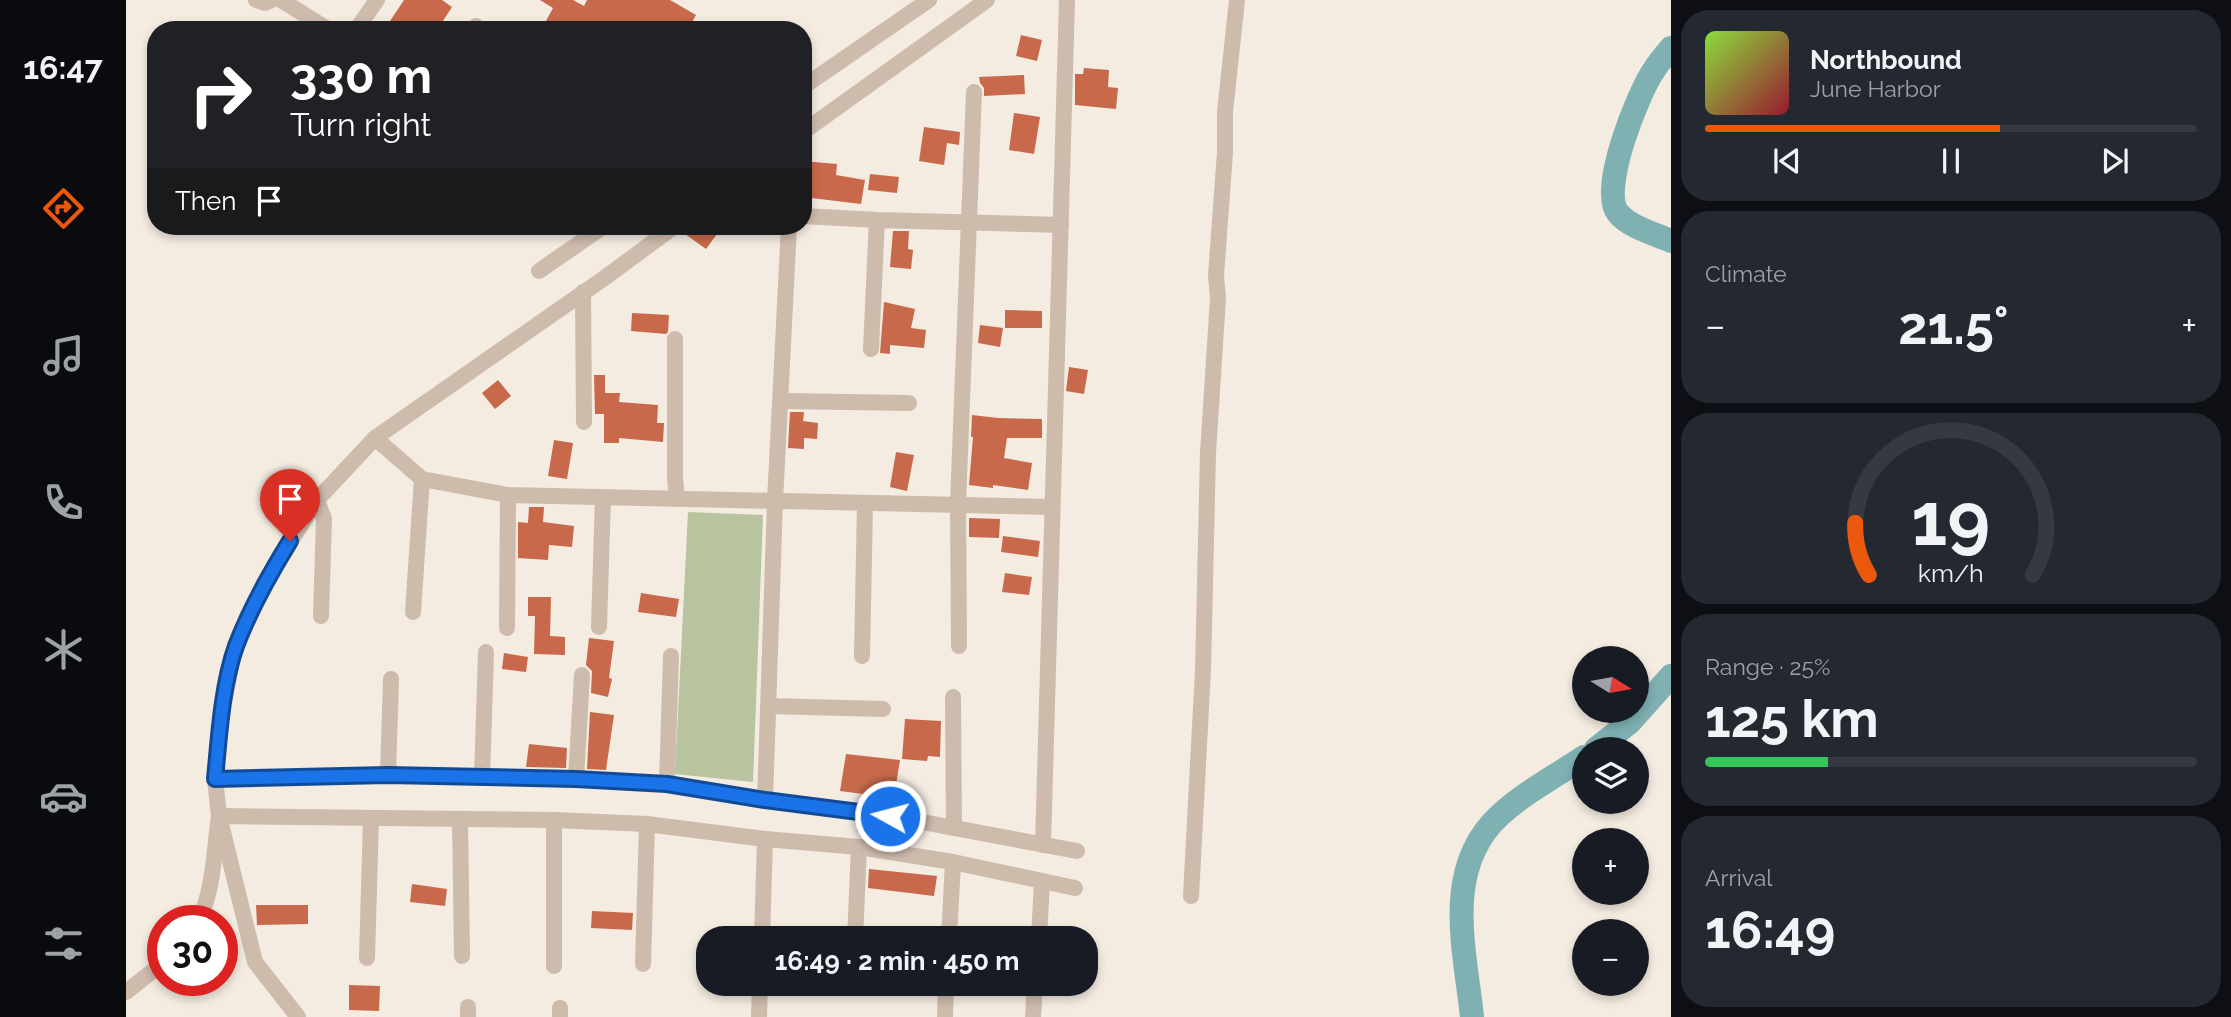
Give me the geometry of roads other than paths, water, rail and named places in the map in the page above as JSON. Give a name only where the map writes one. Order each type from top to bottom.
[{"type":"street","points":[[256,0],[265,3],[272,0]]},
{"type":"street","points":[[281,0],[315,21]]},
{"type":"street","points":[[362,21],[377,0]]},
{"type":"street","points":[[812,81],[929,0]]},
{"type":"street","points":[[812,126],[987,0]]},
{"type":"street","points":[[1044,845],[1051,507],[1058,370],[1067,0]]},
{"type":"street","points":[[1191,896],[1203,670],[1208,453],[1218,298],[1216,276],[1226,152],[1225,112],[1237,0]]},
{"type":"street","points":[[959,646],[958,504],[974,92]]},
{"type":"street","points":[[812,216],[1061,225]]},
{"type":"street","points":[[871,349],[877,220]]},
{"type":"street","points":[[539,271],[591,235]]},
{"type":"street","points":[[298,1017],[256,962],[219,816],[215,779],[221,716],[235,648],[264,583],[317,500],[375,438],[662,235]]},
{"type":"street","points":[[765,800],[775,501],[789,235]]},
{"type":"street","points":[[583,292],[584,422]]},
{"type":"street","points":[[676,339],[677,499]]},
{"type":"street","points":[[781,401],[909,403]]},
{"type":"street","points":[[375,438],[422,479],[508,495],[865,505],[1051,507]]},
{"type":"street","points":[[413,612],[422,479]]},
{"type":"street","points":[[507,628],[508,495]]},
{"type":"street","points":[[599,628],[603,497]]},
{"type":"street","points":[[317,500],[324,519],[321,616]]},
{"type":"street","points":[[862,656],[865,505]]},
{"type":"street","points":[[482,778],[486,652]]},
{"type":"street","points":[[667,784],[671,656]]},
{"type":"street","points":[[576,779],[582,675]]},
{"type":"street","points":[[388,775],[391,678]]},
{"type":"street","points":[[953,696],[954,828]]},
{"type":"street","points":[[768,706],[883,709]]},
{"type":"street","points":[[215,779],[388,775],[667,784],[890,816],[1077,851]]},
{"type":"street","points":[[219,816],[554,820],[647,824],[765,839],[859,847],[953,862],[1075,888]]},
{"type":"street","points":[[205,905],[219,816]]},
{"type":"street","points":[[367,958],[371,818]]},
{"type":"street","points":[[460,819],[462,956]]},
{"type":"street","points":[[554,820],[554,966]]},
{"type":"street","points":[[643,964],[647,824]]},
{"type":"street","points":[[762,926],[765,839]]},
{"type":"street","points":[[856,926],[859,847]]},
{"type":"street","points":[[949,926],[953,862]]},
{"type":"street","points":[[1039,926],[1042,882]]},
{"type":"street","points":[[126,992],[147,976]]},
{"type":"street","points":[[759,1017],[760,996]]},
{"type":"street","points":[[944,1017],[945,996]]},
{"type":"street","points":[[1033,1017],[1034,996]]},
{"type":"waterway","points":[[1671,48],[1654,70],[1639,99],[1623,141],[1613,184],[1613,201],[1623,218],[1671,241]]},
{"type":"waterway","points":[[1611,737],[1630,722],[1671,676]]},
{"type":"waterway","points":[[1472,1017],[1462,937],[1464,884],[1470,859],[1482,836],[1500,815],[1572,765]]}]
